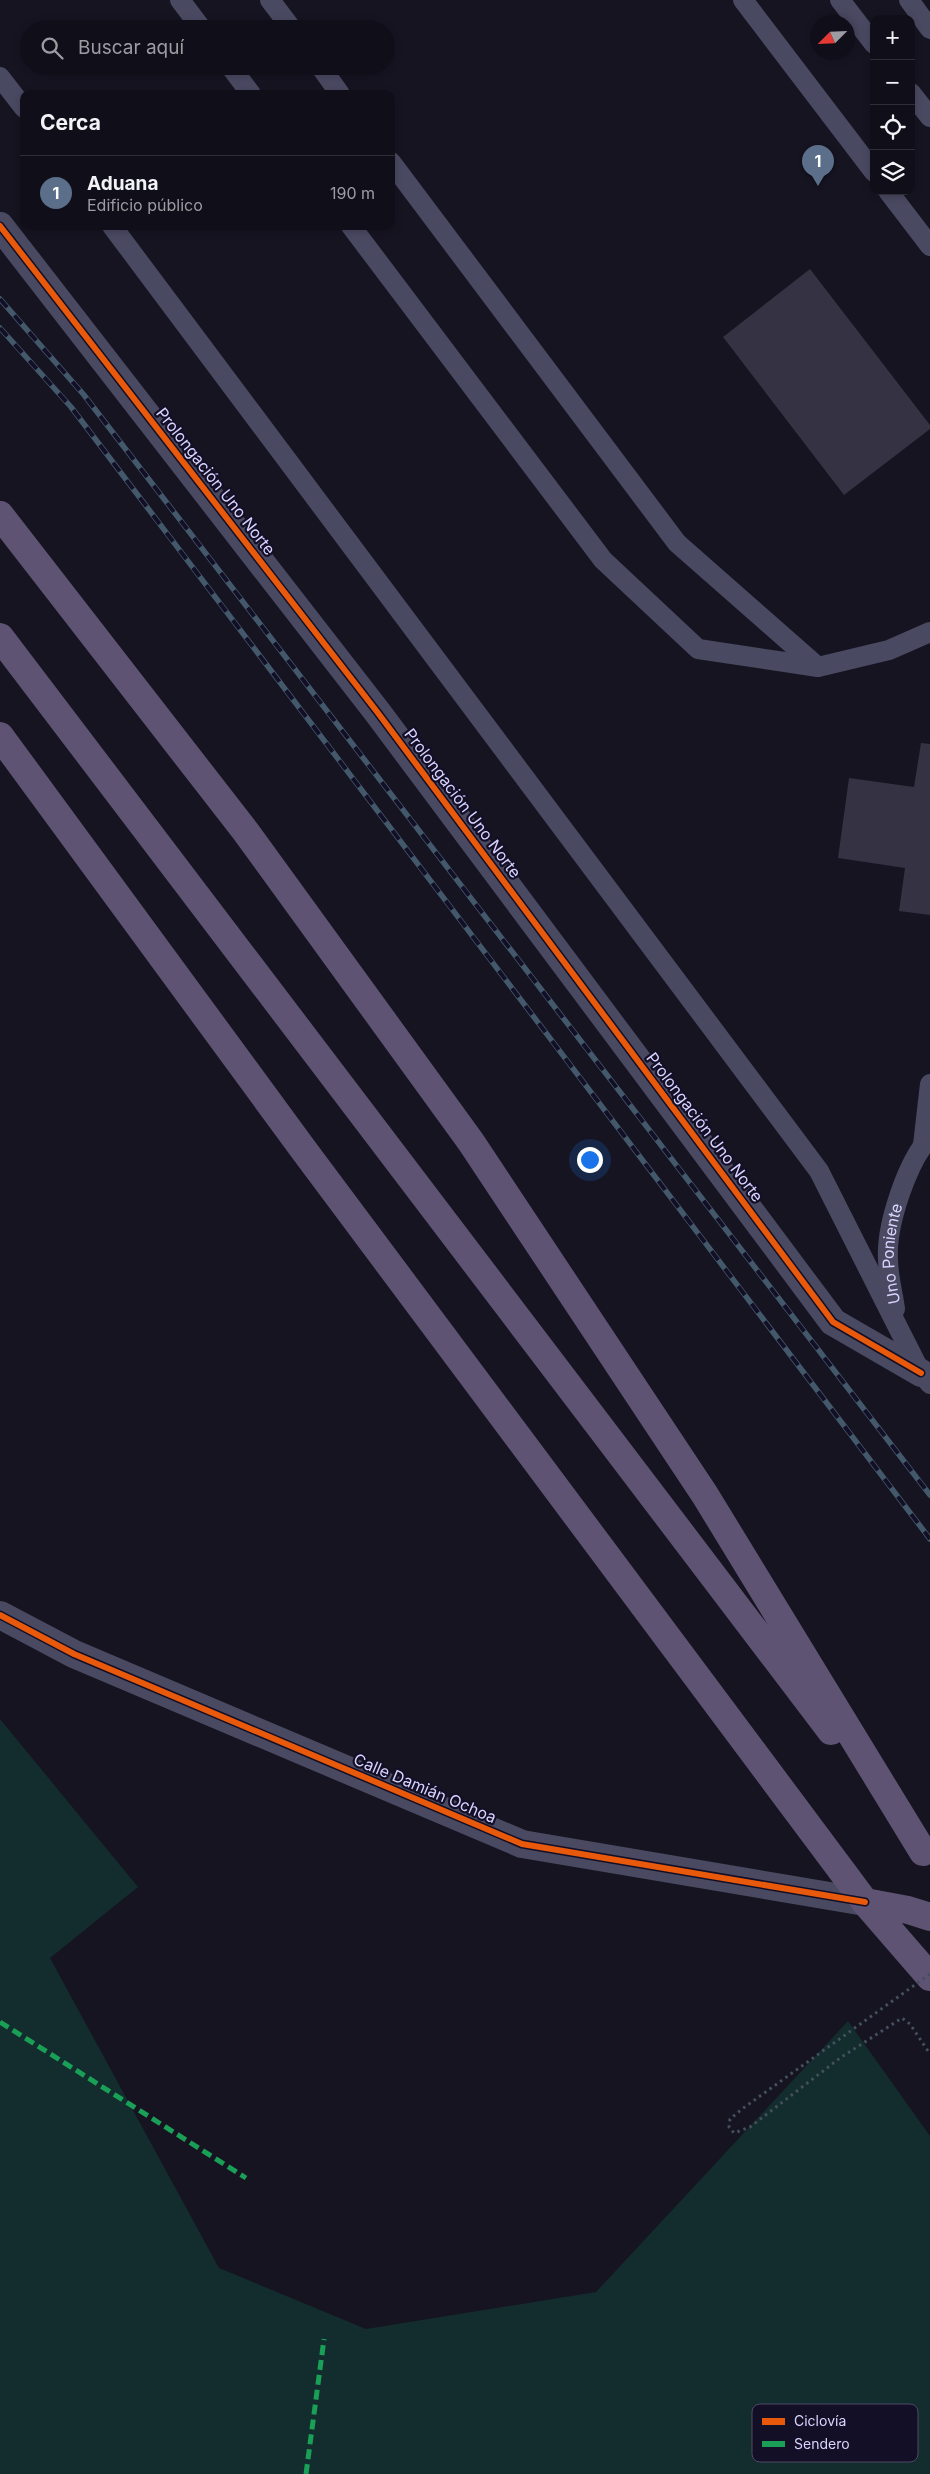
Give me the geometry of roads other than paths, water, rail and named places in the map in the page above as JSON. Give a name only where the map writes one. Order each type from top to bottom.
[{"type":"main road","points":[[0,515],[246,832],[471,1142],[705,1495],[926,1857]]},
{"type":"main road","points":[[0,637],[926,1857]]},
{"type":"main road","points":[[0,736],[309,1158],[865,1902],[930,1975]]},
{"type":"main road","points":[[865,1902],[908,1910],[930,1917]]},
{"type":"street","name":"Prolongación Uno Norte","points":[[0,226],[378,713],[833,1322],[927,1380]]},
{"type":"street","name":"Calle Damián Ochoa","points":[[0,1615],[74,1654],[522,1844],[865,1902]]},
{"type":"lane","points":[[180,0],[195,20]]},
{"type":"lane","points":[[270,0],[285,20]]},
{"type":"lane","points":[[743,0],[870,167]]},
{"type":"lane","points":[[840,0],[870,39]]},
{"type":"lane","points":[[909,0],[930,29]]},
{"type":"lane","points":[[237,75],[248,90]]},
{"type":"lane","points":[[326,75],[337,90]]},
{"type":"lane","points":[[0,77],[20,103]]},
{"type":"lane","points":[[915,98],[930,117]]},
{"type":"lane","points":[[395,167],[677,543],[818,667]]},
{"type":"lane","points":[[891,195],[930,246]]},
{"type":"lane","points":[[115,230],[819,1171],[927,1380]]},
{"type":"lane","points":[[354,230],[603,560],[698,649],[818,667],[889,650],[930,632]]},
{"type":"lane","name":"Uno Poniente","points":[[927,1380],[896,1318],[887,1258],[897,1199],[926,1141],[930,1084]]},
{"type":"railway","points":[[0,299],[84,395],[930,1495]]},
{"type":"railway","points":[[0,328],[71,407],[930,1539]]},
{"type":"place","name":"Aduana","points":[[818,186]]}]
